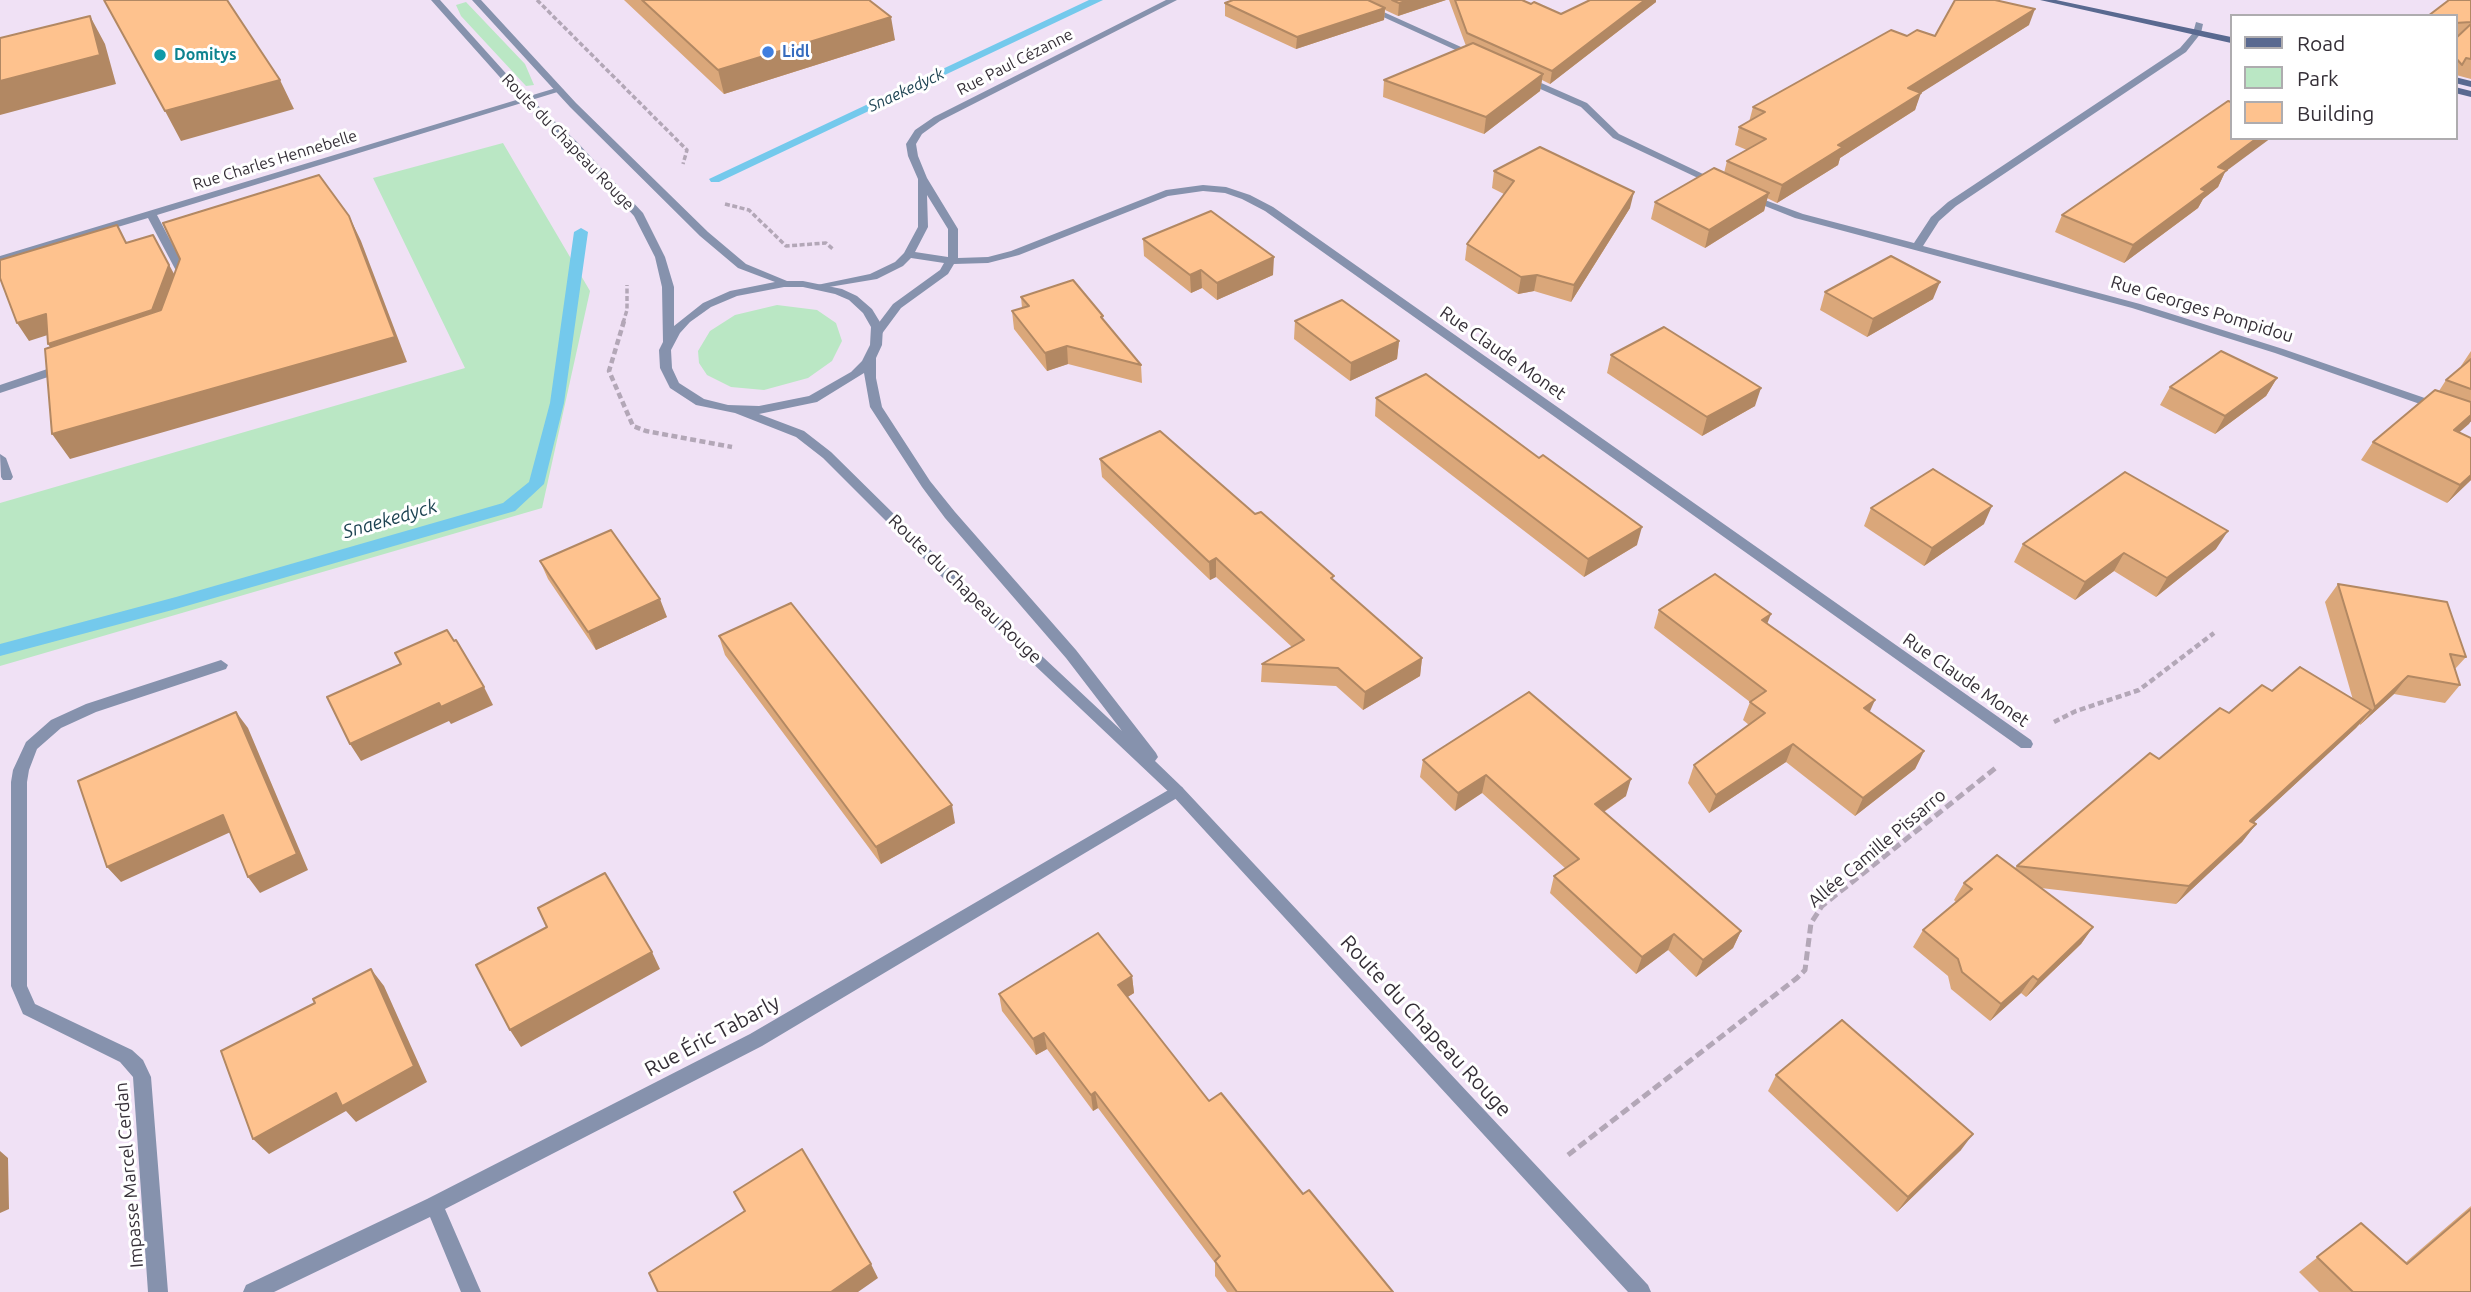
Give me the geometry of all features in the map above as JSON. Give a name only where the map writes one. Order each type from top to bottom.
[{"type":"main road","points":[[2044,0],[2198,29],[2230,31]]},
{"type":"main road","points":[[2084,0],[2230,40]]},
{"type":"street","name":"Route du Chapeau Rouge","points":[[435,0],[526,100],[573,143],[639,215],[660,257],[668,287],[668,344]]},
{"type":"street","name":"Route du Chapeau Rouge","points":[[476,0],[559,90],[727,255],[750,271],[793,284]]},
{"type":"street","name":"Rue Paul Cézanne","points":[[951,261],[955,244],[953,229],[922,178],[911,150],[911,144],[923,128],[1173,0]]},
{"type":"street","points":[[1350,0],[1488,62]]},
{"type":"street","points":[[1918,246],[1935,219],[1951,204],[2177,54],[2198,29]]},
{"type":"street","name":"Rue Georges Pompidou","points":[[1513,73],[1590,109],[1606,129],[1616,136],[1747,197],[1799,216],[2136,306],[2290,355],[2471,418]]},
{"type":"street","name":"Rue Charles Hennebelle","points":[[0,259],[559,90]]},
{"type":"street","name":"Rue Paul Cézanne","points":[[909,254],[923,227],[922,178]]},
{"type":"street","name":"Rue Claude Monet","points":[[909,254],[951,261],[988,260],[1015,253],[1177,191],[1216,189],[1246,197],[1269,209],[2026,744]]},
{"type":"street","points":[[151,213],[187,283],[183,295]]},
{"type":"street","points":[[821,287],[873,277],[899,264],[909,254]]},
{"type":"street","points":[[877,333],[875,322],[864,306],[846,294],[821,287],[793,284],[754,288],[708,305],[680,325],[664,356],[666,368],[679,390],[700,402],[738,410],[781,407],[822,395],[848,381],[870,358],[877,333],[897,306],[944,272],[951,261]]},
{"type":"street","name":"Route du Chapeau Rouge","points":[[870,358],[870,378],[876,407],[926,484],[1088,674],[1177,791]]},
{"type":"street","points":[[0,389],[78,363]]},
{"type":"street","name":"Route du Chapeau Rouge","points":[[738,410],[800,434],[827,455],[960,587],[1177,791],[1641,1292]]},
{"type":"street","points":[[0,458],[7,477]]},
{"type":"street","name":"Impasse Marcel Cerdan","points":[[158,1292],[142,1077],[137,1066],[126,1056],[29,1009],[19,986],[19,782],[31,746],[56,724],[91,708],[221,666]]},
{"type":"street","name":"Rue Éric Tabarly","points":[[253,1292],[434,1205],[766,1034],[1177,791]]},
{"type":"street","points":[[434,1205],[471,1292]]},
{"type":"path","points":[[537,0],[687,150],[681,174]]},
{"type":"path","points":[[713,201],[748,210],[786,246],[826,243],[852,265],[873,277]]},
{"type":"path","name":"Allée Camille Pissarro","points":[[1536,1179],[1797,978],[1804,970],[1808,958],[1811,923],[1822,906],[2064,716],[2139,691],[2214,633]]},
{"type":"green space","points":[[466,2],[525,64],[534,85],[526,86],[461,16],[456,5]]},
{"type":"green space","points":[[503,143],[590,291],[542,508],[0,666],[0,503],[465,368],[373,178]]},
{"type":"green space","points":[[777,305],[817,310],[836,323],[842,341],[832,361],[808,378],[764,390],[731,387],[707,375],[699,363],[698,351],[710,331],[735,315]]},
{"type":"building","points":[[104,0],[227,0],[280,80],[165,111]]},
{"type":"building","points":[[642,0],[869,0],[891,17],[718,70]]},
{"type":"building","points":[[1233,0],[1368,0],[1385,8],[1297,37],[1225,3]]},
{"type":"building","points":[[1455,0],[1522,0],[1531,4],[1534,2],[1561,14],[1590,0],[1645,0],[1552,71],[1467,33]]},
{"type":"building","points":[[1955,0],[1995,0],[2035,9],[1908,88],[1921,93],[1838,145],[1843,147],[1782,185],[1727,161],[1766,139],[1739,127],[1765,112],[1753,107],[1891,30],[1907,36],[1917,30],[1935,36]]},
{"type":"building","points":[[2449,0],[2471,0],[2471,22],[2457,23],[2457,14],[2431,14]]},
{"type":"building","points":[[90,16],[100,55],[0,81],[0,38]]},
{"type":"building","points":[[2471,24],[2471,59],[2466,58],[2462,65],[2457,59],[2457,37]]},
{"type":"building","points":[[1473,43],[1543,74],[1486,117],[1384,80]]},
{"type":"building","points":[[2228,101],[2230,140],[2254,140],[2218,167],[2227,170],[2201,189],[2206,191],[2133,245],[2062,215]]},
{"type":"building","points":[[1540,147],[1634,192],[1574,285],[1537,275],[1521,277],[1467,244],[1514,181],[1494,171]]},
{"type":"building","points":[[1714,168],[1769,193],[1709,230],[1655,202]]},
{"type":"building","points":[[319,175],[349,216],[395,337],[52,434],[45,349],[161,310],[180,259],[163,223]]},
{"type":"building","points":[[1211,211],[1274,257],[1217,283],[1201,270],[1190,275],[1143,239]]},
{"type":"building","points":[[117,225],[126,243],[153,235],[169,265],[152,310],[48,344],[46,314],[17,323],[0,278],[0,260]]},
{"type":"building","points":[[1891,256],[1940,282],[1873,319],[1825,292]]},
{"type":"building","points":[[1073,280],[1141,365],[1067,346],[1045,353],[1012,311],[1029,306],[1021,297]]},
{"type":"building","points":[[1342,300],[1399,341],[1351,363],[1295,321]]},
{"type":"building","points":[[1664,327],[1761,388],[1707,417],[1611,355]]},
{"type":"building","points":[[2221,351],[2277,378],[2225,416],[2170,387]]},
{"type":"building","points":[[2471,359],[2471,389],[2446,380]]},
{"type":"building","points":[[1426,374],[1539,458],[1543,455],[1642,527],[1588,559],[1376,398]]},
{"type":"building","points":[[2435,390],[2471,402],[2471,415],[2454,430],[2471,438],[2471,475],[2460,485],[2373,442]]},
{"type":"building","points":[[1160,431],[1255,514],[1261,512],[1422,658],[1365,692],[1338,668],[1262,664],[1304,640],[1216,558],[1209,562],[1100,459]]},
{"type":"building","points":[[1933,469],[1992,506],[1932,548],[1871,508]]},
{"type":"building","points":[[2125,472],[2228,531],[2167,578],[2124,553],[2085,582],[2023,544]]},
{"type":"building","points":[[611,530],[660,599],[588,632],[540,561]]},
{"type":"building","points":[[1715,574],[1771,614],[1762,620],[1875,700],[1864,708],[1924,751],[1863,798],[1793,744],[1716,795],[1694,765],[1765,713],[1750,702],[1766,691],[1659,610]]},
{"type":"building","points":[[2338,584],[2447,602],[2466,657],[2450,654],[2460,685],[2408,676],[2375,707]]},
{"type":"building","points":[[791,603],[952,805],[876,847],[719,636]]},
{"type":"building","points":[[447,630],[454,641],[456,640],[484,687],[441,707],[439,703],[350,744],[327,697],[401,664],[395,653]]},
{"type":"building","points":[[2300,667],[2371,710],[2250,821],[2256,824],[2189,886],[2017,866],[2150,753],[2159,759],[2220,708],[2229,713],[2262,685],[2272,691]]},
{"type":"building","points":[[1529,692],[1631,779],[1595,804],[1741,931],[1703,960],[1674,934],[1642,957],[1554,876],[1579,859],[1486,775],[1458,793],[1423,760]]},
{"type":"building","points":[[236,712],[297,854],[248,877],[223,815],[107,867],[78,781]]},
{"type":"building","points":[[1997,855],[2093,927],[2038,980],[2033,976],[2001,1004],[1962,972],[1958,959],[1923,930],[1972,889],[1964,883]]},
{"type":"building","points":[[605,873],[652,952],[510,1030],[476,965],[547,927],[538,908]]},
{"type":"building","points":[[1098,933],[1132,976],[1118,985],[1209,1101],[1221,1093],[1303,1194],[1309,1190],[1393,1292],[1237,1292],[1215,1261],[1220,1256],[1095,1092],[1091,1095],[1044,1033],[1033,1039],[999,994]]},
{"type":"building","points":[[371,969],[414,1066],[342,1106],[336,1093],[253,1139],[221,1051],[315,1003],[313,999]]},
{"type":"building","points":[[1842,1020],[1973,1134],[1908,1197],[1776,1075]]},
{"type":"building","points":[[802,1149],[871,1264],[831,1292],[658,1292],[649,1273],[745,1211],[734,1192]]},
{"type":"building","points":[[2471,1209],[2471,1292],[2353,1292],[2317,1257],[2361,1223],[2407,1264]]},
{"type":"waterway","name":"Snaekedyck","points":[[715,179],[1098,0]]},
{"type":"waterway","name":"Snaekedyck","points":[[0,650],[176,603],[509,507],[536,484],[557,403],[581,232]]},
{"type":"place","name":"Lidl","points":[[768,52]]},
{"type":"place","name":"Domitys","points":[[160,55]]}]
